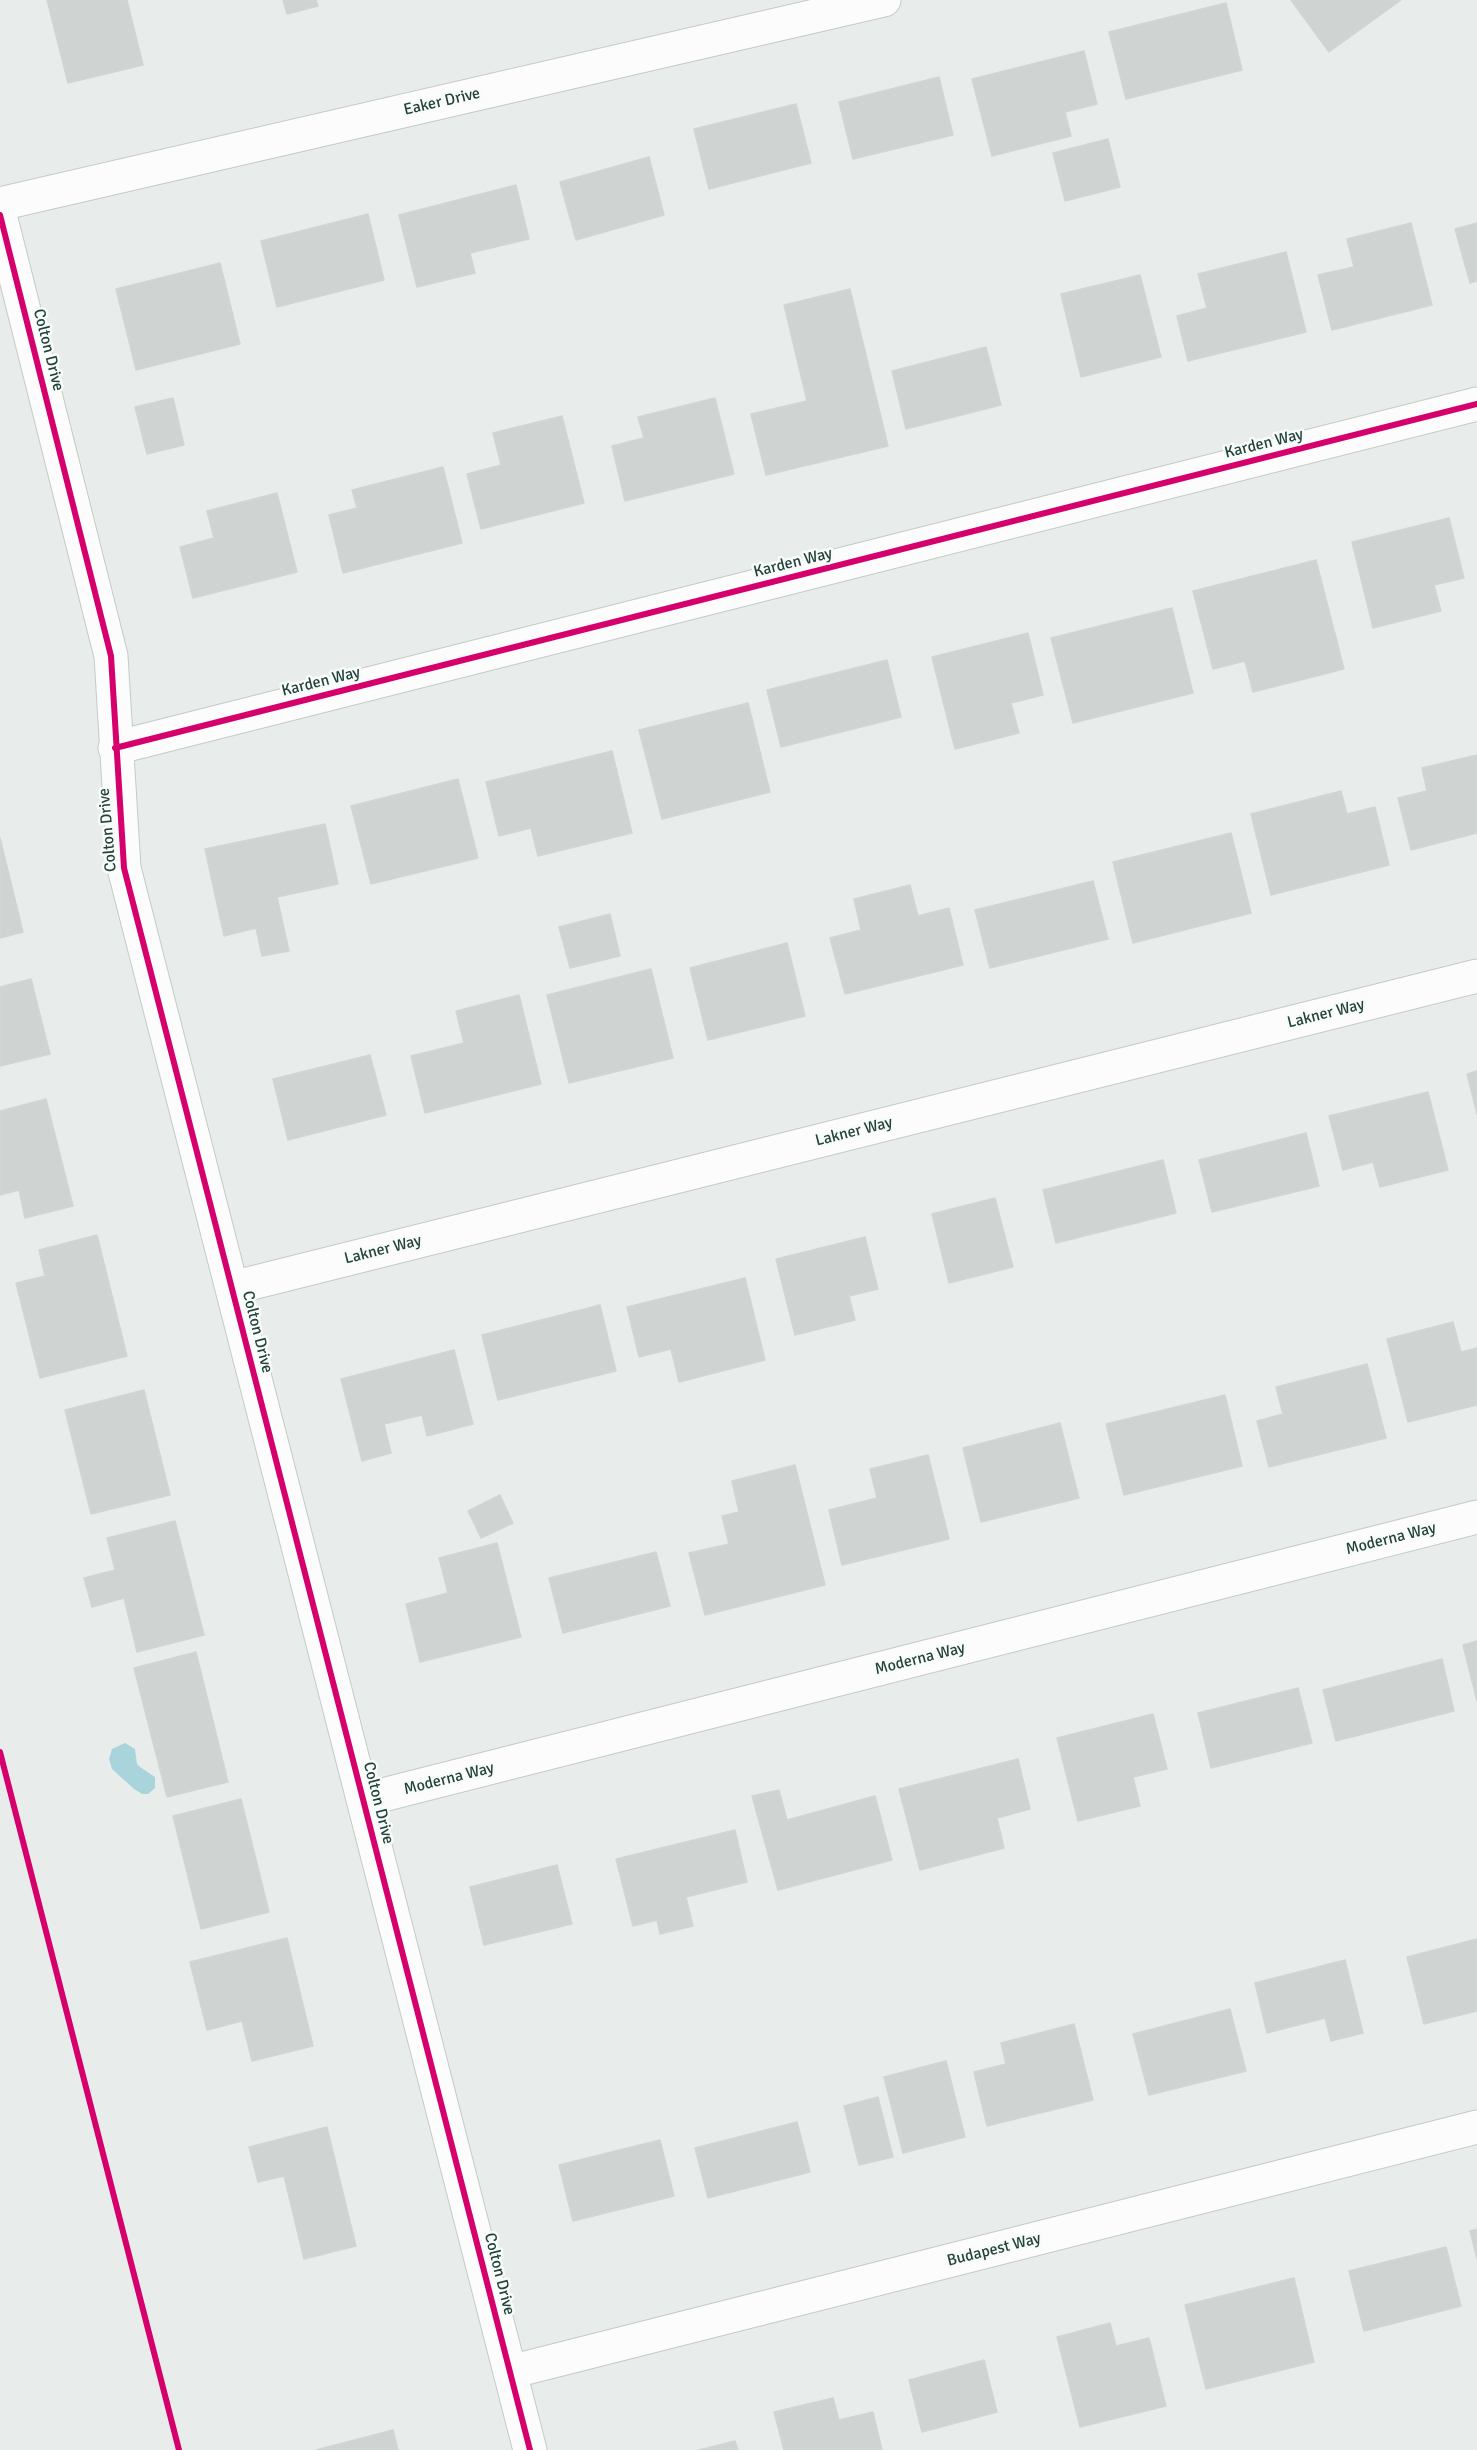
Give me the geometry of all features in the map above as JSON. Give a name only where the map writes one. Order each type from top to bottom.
[{"type":"street","name":"Eaker Drive","points":[[0,204],[884,0]]},
{"type":"street","name":"Colton Drive","points":[[0,215],[111,656],[124,867],[530,2450]]},
{"type":"street","name":"Karden Way","points":[[115,748],[1477,404]]},
{"type":"street","name":"Lakner Way","points":[[231,1288],[1477,976]]},
{"type":"street","name":"Moderna Way","points":[[363,1800],[1477,1517]]},
{"type":"street","name":"Budapest Way","points":[[510,2372],[1477,2127]]},
{"type":"water","points":[[125,1743],[135,1749],[137,1764],[155,1777],[155,1788],[148,1794],[142,1794],[134,1789],[112,1769],[109,1759],[112,1749]]},
{"type":"building","points":[[47,0],[127,0],[143,65],[68,83]]},
{"type":"building","points":[[283,0],[316,0],[318,6],[287,14]]},
{"type":"building","points":[[1291,0],[1401,0],[1329,52]]},
{"type":"building","points":[[1226,3],[1242,70],[1126,99],[1109,32]]},
{"type":"building","points":[[1084,51],[1097,104],[1065,112],[1071,136],[992,156],[972,79]]},
{"type":"building","points":[[939,77],[953,135],[853,159],[839,102]]},
{"type":"building","points":[[796,104],[811,163],[709,189],[694,129]]},
{"type":"building","points":[[1108,139],[1120,187],[1065,201],[1053,153]]},
{"type":"building","points":[[649,157],[664,215],[576,240],[560,182]]},
{"type":"building","points":[[516,185],[529,239],[470,253],[475,273],[417,287],[399,215]]},
{"type":"building","points":[[368,214],[384,280],[277,307],[261,241]]},
{"type":"building","points":[[1411,223],[1432,305],[1332,330],[1318,275],[1354,267],[1347,239]]},
{"type":"building","points":[[1477,223],[1477,281],[1470,283],[1455,229]]},
{"type":"building","points":[[1286,252],[1306,332],[1188,361],[1177,316],[1207,308],[1198,274]]},
{"type":"building","points":[[220,263],[240,344],[136,370],[116,289]]},
{"type":"building","points":[[1140,275],[1161,357],[1081,377],[1061,294]]},
{"type":"building","points":[[850,289],[888,446],[766,475],[751,414],[807,401],[784,305]]},
{"type":"building","points":[[986,347],[1001,405],[906,429],[892,371]]},
{"type":"building","points":[[173,398],[184,445],[147,454],[135,407]]},
{"type":"building","points":[[715,398],[734,474],[625,501],[612,446],[644,438],[638,417]]},
{"type":"building","points":[[562,416],[584,503],[481,529],[467,474],[501,465],[493,433]]},
{"type":"building","points":[[443,467],[462,543],[343,573],[329,515],[357,508],[352,490]]},
{"type":"building","points":[[277,493],[297,572],[193,598],[180,547],[214,538],[207,511]]},
{"type":"building","points":[[1449,518],[1464,578],[1434,585],[1441,611],[1373,628],[1352,542]]},
{"type":"building","points":[[1316,560],[1344,669],[1253,692],[1245,661],[1213,669],[1193,591]]},
{"type":"building","points":[[1172,608],[1193,693],[1073,723],[1051,638]]},
{"type":"building","points":[[1028,633],[1043,695],[1011,703],[1019,733],[955,749],[932,657]]},
{"type":"building","points":[[887,660],[901,717],[781,747],[767,690]]},
{"type":"building","points":[[748,703],[770,792],[662,819],[639,730]]},
{"type":"building","points":[[612,751],[632,833],[538,856],[531,828],[499,836],[486,782]]},
{"type":"building","points":[[1477,755],[1477,833],[1411,850],[1398,798],[1427,791],[1422,768]]},
{"type":"building","points":[[458,779],[478,858],[371,884],[351,806]]},
{"type":"building","points":[[1341,791],[1347,814],[1375,807],[1389,865],[1271,895],[1251,814]]},
{"type":"building","points":[[325,824],[338,884],[277,897],[289,951],[262,956],[256,928],[224,936],[205,849]]},
{"type":"building","points":[[1231,833],[1251,913],[1133,943],[1113,862]]},
{"type":"building","points":[[0,838],[23,932],[0,938]]},
{"type":"building","points":[[1093,881],[1108,939],[990,968],[975,910]]},
{"type":"building","points":[[910,885],[918,916],[949,908],[963,965],[845,994],[830,938],[861,930],[854,899]]},
{"type":"building","points":[[610,914],[620,956],[570,968],[559,927]]},
{"type":"building","points":[[787,943],[805,1016],[708,1040],[690,968]]},
{"type":"building","points":[[651,969],[673,1058],[569,1083],[547,995]]},
{"type":"building","points":[[31,979],[50,1054],[0,1066],[0,987]]},
{"type":"building","points":[[519,995],[541,1084],[425,1113],[411,1056],[464,1043],[456,1011]]},
{"type":"building","points":[[370,1055],[386,1115],[288,1140],[273,1079]]},
{"type":"building","points":[[1477,1071],[1477,1114],[1467,1074]]},
{"type":"building","points":[[1428,1092],[1448,1170],[1380,1187],[1373,1162],[1343,1170],[1329,1116]]},
{"type":"building","points":[[46,1099],[73,1206],[25,1218],[19,1190],[0,1195],[0,1111]]},
{"type":"building","points":[[1306,1133],[1319,1186],[1212,1212],[1199,1160]]},
{"type":"building","points":[[1163,1160],[1176,1213],[1056,1243],[1043,1190]]},
{"type":"building","points":[[995,1198],[1013,1267],[949,1283],[932,1214]]},
{"type":"building","points":[[97,1235],[127,1356],[40,1378],[16,1283],[45,1276],[39,1250]]},
{"type":"building","points":[[865,1237],[878,1289],[849,1296],[855,1320],[795,1335],[776,1259]]},
{"type":"building","points":[[745,1278],[765,1360],[679,1382],[671,1349],[639,1357],[627,1307]]},
{"type":"building","points":[[600,1305],[616,1371],[498,1400],[482,1335]]},
{"type":"building","points":[[1453,1322],[1461,1352],[1477,1348],[1477,1405],[1408,1422],[1387,1339]]},
{"type":"building","points":[[454,1350],[473,1424],[427,1436],[422,1415],[384,1424],[391,1453],[362,1461],[341,1379]]},
{"type":"building","points":[[1367,1364],[1386,1438],[1269,1467],[1257,1421],[1283,1414],[1276,1387]]},
{"type":"building","points":[[144,1390],[170,1495],[91,1514],[65,1410]]},
{"type":"building","points":[[1225,1395],[1242,1466],[1124,1495],[1106,1424]]},
{"type":"building","points":[[1060,1423],[1079,1498],[981,1522],[963,1448]]},
{"type":"building","points":[[928,1455],[949,1539],[842,1565],[829,1510],[877,1498],[870,1469]]},
{"type":"building","points":[[795,1465],[825,1585],[705,1615],[689,1553],[729,1544],[722,1516],[739,1512],[732,1481]]},
{"type":"building","points":[[500,1495],[513,1523],[481,1538],[468,1511]]},
{"type":"building","points":[[175,1521],[204,1635],[137,1652],[124,1598],[92,1607],[84,1578],[115,1570],[107,1538]]},
{"type":"building","points":[[497,1543],[521,1637],[420,1662],[406,1604],[448,1593],[439,1558]]},
{"type":"building","points":[[656,1552],[670,1606],[563,1633],[549,1578]]},
{"type":"building","points":[[1477,1641],[1477,1701],[1463,1645]]},
{"type":"building","points":[[196,1652],[228,1782],[167,1797],[134,1668]]},
{"type":"building","points":[[1442,1659],[1454,1711],[1336,1741],[1323,1690]]},
{"type":"building","points":[[1298,1688],[1312,1743],[1211,1768],[1198,1713]]},
{"type":"building","points":[[1153,1714],[1167,1769],[1133,1777],[1140,1806],[1078,1821],[1057,1738]]},
{"type":"building","points":[[1018,1759],[1030,1809],[997,1818],[1004,1848],[920,1870],[899,1789]]},
{"type":"building","points":[[779,1790],[787,1820],[875,1796],[892,1860],[778,1890],[752,1796]]},
{"type":"building","points":[[241,1799],[269,1912],[201,1929],[173,1816]]},
{"type":"building","points":[[735,1830],[747,1882],[686,1897],[693,1926],[660,1934],[657,1920],[633,1926],[616,1859]]},
{"type":"building","points":[[557,1865],[572,1924],[484,1945],[470,1887]]},
{"type":"building","points":[[287,1938],[313,2046],[252,2061],[242,2021],[207,2030],[190,1962]]},
{"type":"building","points":[[1477,1939],[1477,2011],[1424,2024],[1407,1957]]},
{"type":"building","points":[[1345,1960],[1363,2033],[1331,2041],[1325,2018],[1267,2033],[1255,1983]]},
{"type":"building","points":[[1230,2009],[1246,2071],[1149,2095],[1133,2034]]},
{"type":"building","points":[[1074,2024],[1093,2100],[987,2126],[974,2072],[1006,2064],[1001,2043]]},
{"type":"building","points":[[946,2061],[965,2137],[903,2153],[884,2077]]},
{"type":"building","points":[[878,2097],[893,2157],[859,2165],[844,2106]]},
{"type":"building","points":[[797,2122],[810,2172],[708,2198],[695,2148]]},
{"type":"building","points":[[327,2127],[356,2246],[304,2259],[284,2176],[258,2182],[249,2147]]},
{"type":"building","points":[[660,2140],[674,2196],[573,2221],[559,2165]]},
{"type":"building","points":[[1477,2229],[1477,2259],[1470,2231]]},
{"type":"building","points":[[1446,2247],[1461,2306],[1364,2331],[1349,2271]]},
{"type":"building","points":[[1294,2278],[1314,2362],[1206,2389],[1185,2305]]},
{"type":"building","points":[[1110,2323],[1116,2346],[1149,2338],[1166,2406],[1080,2427],[1057,2337]]},
{"type":"building","points":[[984,2360],[997,2412],[922,2432],[909,2380]]},
{"type":"building","points":[[833,2398],[839,2420],[873,2412],[882,2450],[784,2450],[774,2412]]},
{"type":"building","points":[[393,2430],[398,2450],[316,2450]]},
{"type":"building","points":[[735,2441],[738,2450],[699,2450]]},
{"type":"cycle path","points":[[0,215],[111,656],[124,868],[530,2450]]},
{"type":"cycle path","points":[[115,748],[1477,404]]},
{"type":"cycle path","points":[[0,1752],[179,2450]]}]
